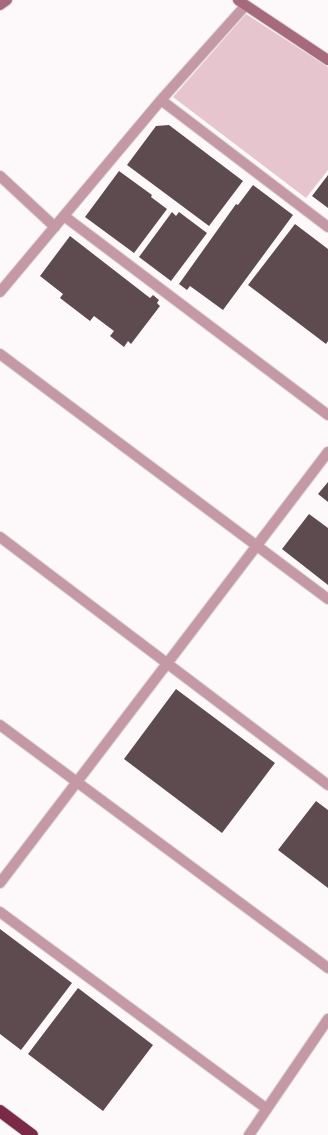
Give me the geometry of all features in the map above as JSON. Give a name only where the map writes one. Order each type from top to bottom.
[{"type":"highway","points":[[0,1111],[32,1135]]},
{"type":"street","points":[[0,5],[7,0]]},
{"type":"street","points":[[0,292],[242,3],[328,60]]},
{"type":"street","points":[[160,100],[328,227]]},
{"type":"street","points":[[0,176],[55,227]]},
{"type":"street","points":[[64,216],[328,415]]},
{"type":"street","points":[[0,354],[328,599]]},
{"type":"street","points":[[0,883],[78,783],[328,452]]},
{"type":"street","points":[[0,537],[328,785]]},
{"type":"street","points":[[0,725],[328,968]]},
{"type":"street","points":[[0,912],[267,1109]]},
{"type":"street","points":[[249,1135],[328,1019]]},
{"type":"shaded area","points":[[246,14],[328,67],[328,170],[306,198],[173,97]]},
{"type":"building","points":[[169,125],[243,181],[209,226],[127,165],[156,126]]},
{"type":"building","points":[[119,171],[152,195],[151,197],[167,209],[134,253],[85,217]]},
{"type":"building","points":[[328,175],[328,208],[312,196]]},
{"type":"building","points":[[253,185],[293,215],[223,310],[190,286],[187,290],[179,284],[236,204],[238,205]]},
{"type":"building","points":[[172,212],[176,216],[179,212],[207,233],[171,281],[139,257]]},
{"type":"building","points":[[295,224],[328,249],[328,341],[326,344],[248,285]]},
{"type":"building","points":[[70,236],[150,298],[153,295],[159,300],[157,303],[160,306],[131,344],[128,341],[124,347],[110,336],[114,331],[94,316],[90,321],[60,298],[63,294],[40,276]]},
{"type":"building","points":[[328,482],[328,502],[318,494]]},
{"type":"building","points":[[309,514],[328,528],[328,585],[282,549]]},
{"type":"building","points":[[176,689],[275,763],[222,833],[124,759]]},
{"type":"building","points":[[316,801],[328,810],[328,888],[278,850]]},
{"type":"building","points":[[0,929],[72,983],[21,1050],[0,1034]]},
{"type":"building","points":[[78,988],[153,1045],[103,1111],[28,1054]]}]
